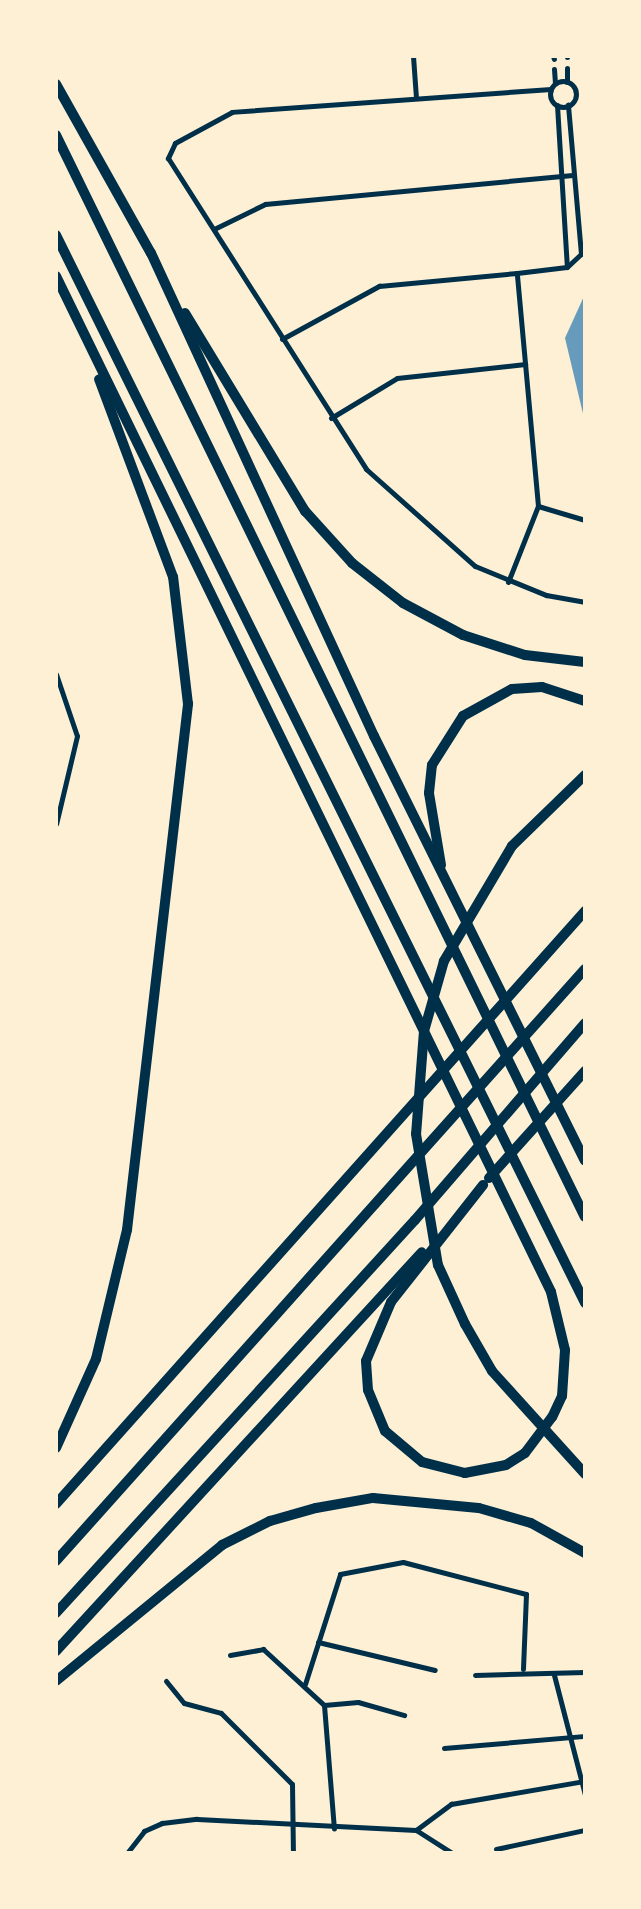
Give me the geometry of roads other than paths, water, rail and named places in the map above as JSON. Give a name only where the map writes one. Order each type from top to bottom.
[{"type":"highway","points":[[56,83],[262,447],[305,512],[352,563],[403,603],[463,635],[525,655],[585,662]]},
{"type":"highway","points":[[56,135],[585,1217]]},
{"type":"highway","points":[[56,235],[425,988],[585,1303]]},
{"type":"highway","points":[[151,253],[444,881],[582,1153]]},
{"type":"highway","points":[[56,276],[507,1204],[561,1322],[562,1396],[525,1453],[485,1470],[445,1470],[413,1456],[385,1431],[368,1390],[366,1361],[391,1301],[483,1185]]},
{"type":"highway","points":[[56,1448],[96,1359],[127,1230],[188,704],[173,578],[68,303]]},
{"type":"highway","points":[[444,881],[429,793],[444,738],[474,708],[512,689],[542,687],[585,701]]},
{"type":"highway","points":[[585,775],[512,846],[444,961],[424,1031],[416,1134],[438,1265],[465,1324],[492,1371],[585,1474]]},
{"type":"highway","points":[[56,1504],[585,911]]},
{"type":"highway","points":[[56,1561],[585,969]]},
{"type":"highway","points":[[56,1613],[415,1220],[585,1023]]},
{"type":"highway","points":[[56,1651],[585,1073]]},
{"type":"highway","points":[[56,1681],[222,1545],[270,1521],[316,1508],[373,1498],[480,1508],[531,1523],[585,1553]]},
{"type":"street","points":[[413,56],[416,98]]},
{"type":"street","points":[[567,68],[567,82],[575,94]]},
{"type":"street","points":[[551,89],[555,83],[554,69]]},
{"type":"street","points":[[555,83],[567,82]]},
{"type":"street","points":[[551,89],[226,114],[170,148],[168,158],[331,418],[376,478],[475,566],[508,582],[585,602]]},
{"type":"street","points":[[551,89],[557,106],[567,267]]},
{"type":"street","points":[[575,94],[585,94]]},
{"type":"street","points":[[282,339],[379,286],[567,267],[580,254],[568,106],[575,94]]},
{"type":"street","points":[[557,106],[568,106]]},
{"type":"street","points":[[214,229],[265,204],[573,175]]},
{"type":"street","points":[[508,582],[538,506],[517,273]]},
{"type":"street","points":[[331,418],[397,379],[525,363]]},
{"type":"street","points":[[538,506],[585,520]]},
{"type":"street","points":[[56,674],[77,736],[56,824]]},
{"type":"street","points":[[305,1685],[340,1574],[423,1562],[526,1594],[523,1669]]},
{"type":"street","points":[[318,1642],[435,1670]]},
{"type":"street","points":[[230,1656],[263,1649],[324,1705],[334,1829]]},
{"type":"street","points":[[475,1675],[523,1669],[554,1675],[585,1672]]},
{"type":"street","points":[[554,1675],[579,1782],[585,1795]]},
{"type":"street","points":[[166,1681],[184,1703],[221,1713],[292,1784],[293,1853]]},
{"type":"street","points":[[324,1705],[358,1702],[404,1715]]},
{"type":"street","points":[[444,1748],[585,1736]]},
{"type":"street","points":[[416,1830],[451,1804],[579,1782]]},
{"type":"street","points":[[127,1853],[144,1831],[162,1823],[416,1830],[452,1853]]},
{"type":"street","points":[[496,1849],[585,1830]]},
{"type":"water","points":[[585,294],[585,422],[565,338]]}]
